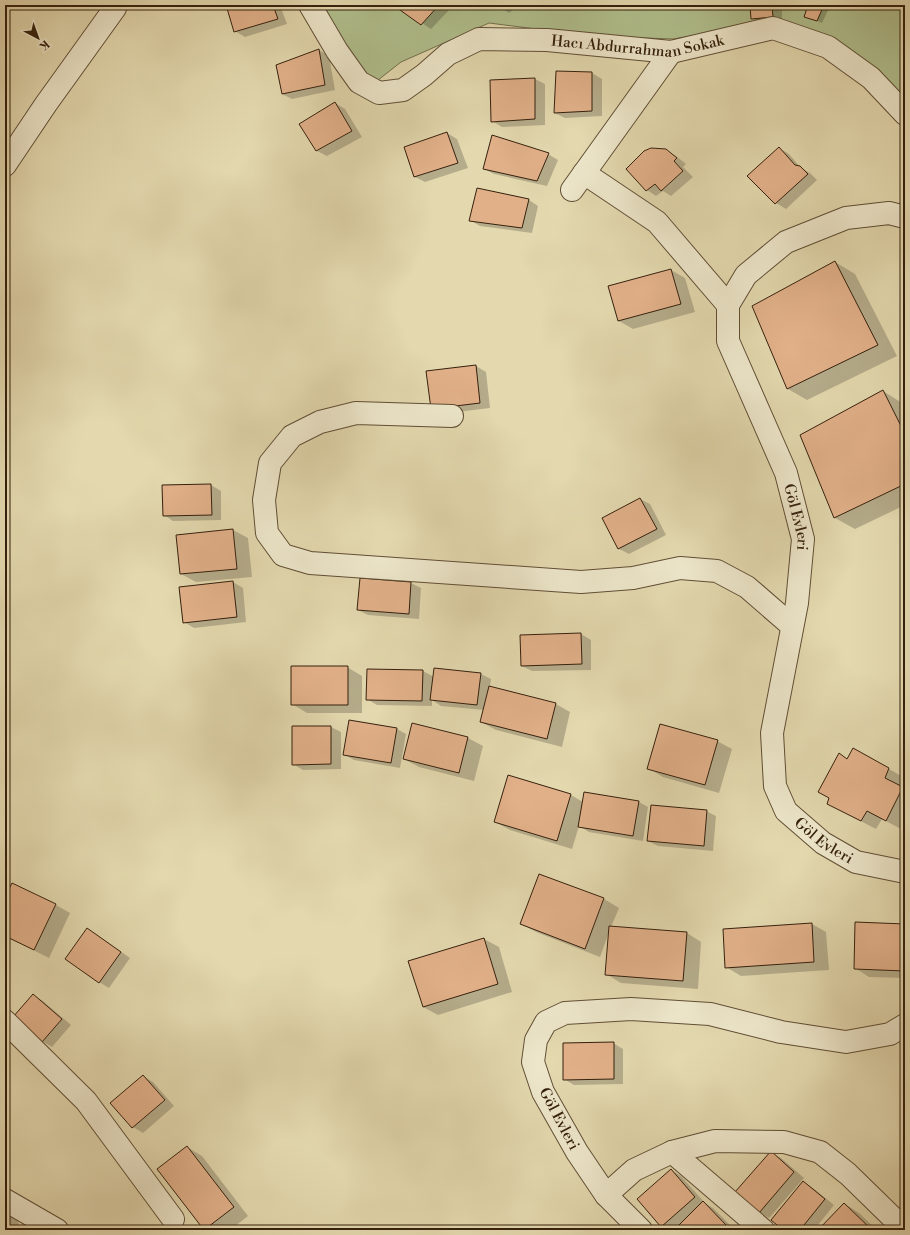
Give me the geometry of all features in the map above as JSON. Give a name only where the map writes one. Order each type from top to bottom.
[{"type":"street","points":[[5,165],[116,5]]},
{"type":"street","name":"Hacı Abdurrahman Sokak","points":[[310,5],[337,51],[359,82],[380,93],[403,90],[424,75],[448,54],[479,39],[546,40],[671,52],[773,28],[828,47],[871,78],[905,114]]},
{"type":"street","points":[[671,52],[578,181],[657,222],[728,305],[746,275],[786,242],[846,218],[889,213],[905,217]]},
{"type":"street","name":"Göl Evleri","points":[[728,305],[728,341],[786,473],[803,538],[797,603],[772,733],[775,786],[786,811],[823,843],[856,862],[905,872]]},
{"type":"street","points":[[452,416],[356,413],[320,422],[292,436],[270,463],[264,500],[267,533],[283,555],[310,563],[581,582],[633,578],[680,568],[717,571],[747,587],[792,626]]},
{"type":"street","name":"Göl Evleri","points":[[641,1230],[606,1195],[577,1152],[543,1092],[533,1062],[536,1040],[546,1022],[565,1013],[631,1009],[710,1014],[781,1032],[846,1042],[890,1034],[905,1025]]},
{"type":"street","points":[[5,1020],[86,1101],[173,1219]]},
{"type":"street","points":[[606,1195],[634,1170],[672,1152],[715,1141],[784,1142],[820,1152],[848,1174],[892,1218],[905,1226]]},
{"type":"street","points":[[672,1152],[763,1230]]},
{"type":"street","points":[[5,1200],[57,1230]]},
{"type":"green space","points":[[314,5],[905,5],[905,107],[831,42],[744,27],[673,39],[591,36],[489,23],[401,62],[373,84]]},
{"type":"building","points":[[226,5],[273,5],[278,19],[234,32]]},
{"type":"building","points":[[393,5],[439,5],[421,25]]},
{"type":"building","points":[[750,5],[772,5],[773,17],[751,19]]},
{"type":"building","points":[[808,5],[824,5],[817,21],[804,17]]},
{"type":"building","points":[[319,49],[325,85],[282,94],[276,65]]},
{"type":"building","points":[[556,71],[592,72],[592,111],[554,113]]},
{"type":"building","points":[[535,78],[535,119],[491,122],[490,80]]},
{"type":"building","points":[[335,102],[352,131],[316,151],[299,124]]},
{"type":"building","points":[[447,132],[458,163],[414,177],[404,147]]},
{"type":"building","points":[[492,135],[549,153],[537,181],[483,169]]},
{"type":"building","points":[[779,147],[795,165],[800,166],[808,174],[775,204],[747,176]]},
{"type":"building","points":[[651,148],[666,149],[677,158],[674,161],[683,171],[661,191],[655,184],[646,191],[626,169],[644,151]]},
{"type":"building","points":[[477,188],[529,199],[522,228],[469,221]]},
{"type":"building","points":[[835,261],[878,345],[787,389],[752,306]]},
{"type":"building","points":[[671,269],[681,304],[618,321],[608,286]]},
{"type":"building","points":[[476,365],[480,403],[431,409],[426,371]]},
{"type":"building","points":[[883,390],[905,434],[905,484],[834,518],[800,435]]},
{"type":"building","points":[[211,484],[212,515],[163,516],[162,485]]},
{"type":"building","points":[[640,498],[657,529],[618,549],[602,518]]},
{"type":"building","points":[[233,529],[237,569],[180,574],[176,535]]},
{"type":"building","points":[[360,578],[411,582],[409,614],[357,610]]},
{"type":"building","points":[[233,581],[237,617],[183,623],[179,587]]},
{"type":"building","points":[[581,633],[582,664],[521,666],[520,635]]},
{"type":"building","points":[[291,666],[348,666],[348,705],[291,705]]},
{"type":"building","points":[[434,668],[481,673],[477,705],[430,700]]},
{"type":"building","points":[[367,669],[423,670],[422,701],[366,700]]},
{"type":"building","points":[[489,686],[556,703],[547,739],[480,722]]},
{"type":"building","points":[[349,720],[397,728],[391,763],[343,755]]},
{"type":"building","points":[[412,723],[468,737],[459,773],[403,759]]},
{"type":"building","points":[[660,724],[718,740],[705,785],[647,769]]},
{"type":"building","points":[[292,726],[331,726],[331,764],[292,765]]},
{"type":"building","points":[[853,748],[889,768],[885,778],[903,787],[886,821],[867,811],[861,821],[827,804],[829,798],[818,792],[839,753],[847,759]]},
{"type":"building","points":[[508,775],[571,794],[557,841],[494,822]]},
{"type":"building","points":[[584,792],[639,801],[633,836],[578,827]]},
{"type":"building","points":[[651,805],[707,810],[704,846],[647,841]]},
{"type":"building","points":[[539,874],[604,898],[585,949],[520,924]]},
{"type":"building","points":[[12,883],[56,904],[34,950],[5,936],[5,897]]},
{"type":"building","points":[[855,922],[905,924],[905,971],[854,969]]},
{"type":"building","points":[[812,923],[814,962],[725,968],[723,929]]},
{"type":"building","points":[[609,926],[687,932],[683,981],[605,975]]},
{"type":"building","points":[[87,928],[121,952],[99,983],[65,959]]},
{"type":"building","points":[[484,938],[498,984],[423,1007],[408,961]]},
{"type":"building","points":[[33,994],[62,1019],[42,1042],[13,1017]]},
{"type":"building","points":[[614,1042],[614,1079],[563,1080],[563,1043]]},
{"type":"building","points":[[143,1075],[165,1100],[132,1128],[110,1103]]},
{"type":"building","points":[[187,1146],[234,1207],[204,1230],[157,1169]]},
{"type":"building","points":[[771,1151],[794,1172],[759,1213],[735,1192]]},
{"type":"building","points":[[671,1169],[695,1197],[661,1227],[637,1199]]},
{"type":"building","points":[[803,1181],[825,1199],[800,1230],[783,1230],[771,1220]]},
{"type":"building","points":[[703,1201],[726,1225],[721,1230],[674,1230]]},
{"type":"building","points":[[844,1203],[872,1230],[818,1230]]}]
